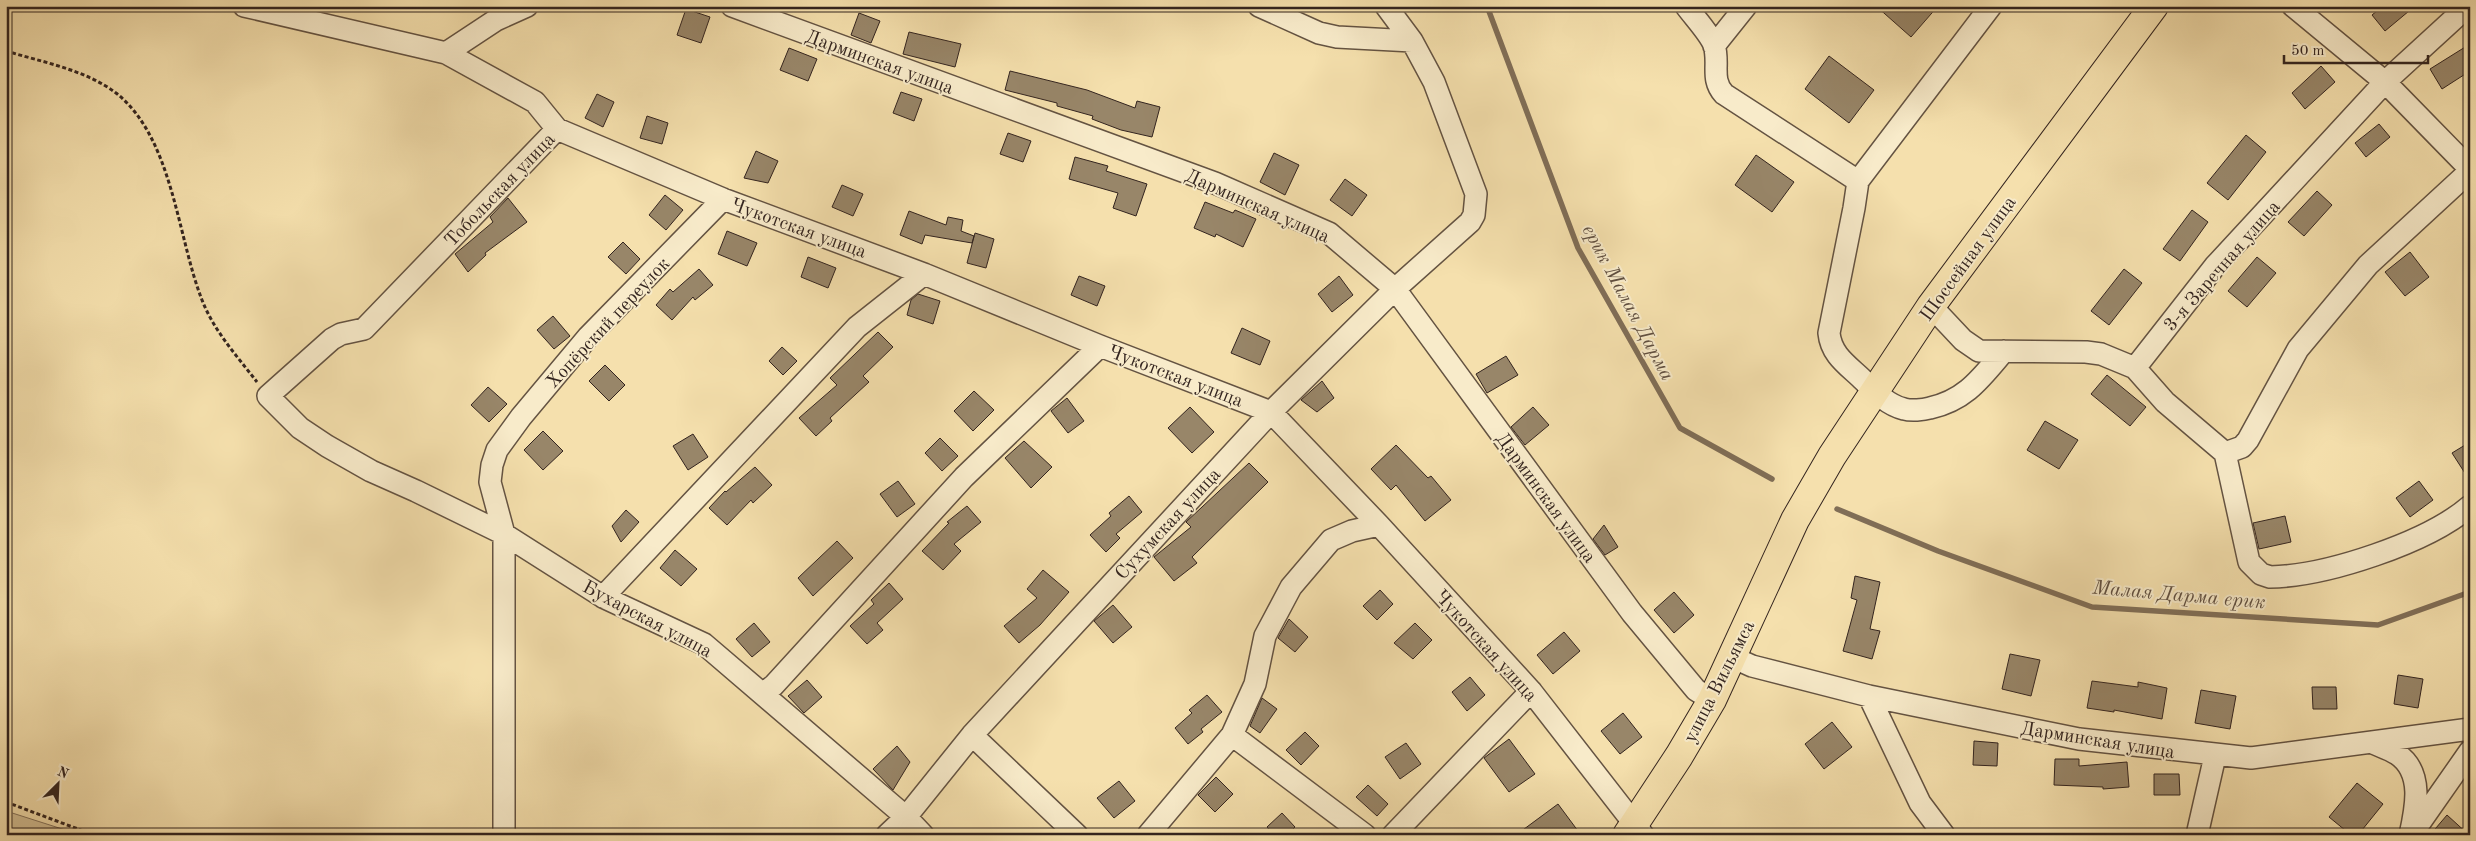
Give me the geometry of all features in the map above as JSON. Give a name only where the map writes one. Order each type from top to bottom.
[{"type":"main road","name":"Шоссейная улица","points":[[1795,520],[1832,456],[1931,306],[2154,6]]},
{"type":"main road","name":"улица Вильямса","points":[[1635,831],[1712,700],[1795,520]]},
{"type":"street","name":"Тобольская улица","points":[[244,6],[446,53],[535,102],[557,129],[364,329],[341,334],[332,339],[268,396]]},
{"type":"street","points":[[446,53],[496,20],[527,6]]},
{"type":"street","name":"Дарминская улица","points":[[732,6],[1215,184],[1329,233],[1395,289],[1632,613],[1696,690],[1712,700]]},
{"type":"street","points":[[1259,6],[1319,33],[1338,37],[1412,42]]},
{"type":"street","points":[[1386,6],[1412,42]]},
{"type":"street","points":[[1686,6],[1714,46],[1716,80],[1724,94],[1858,181]]},
{"type":"street","points":[[1714,46],[1746,6]]},
{"type":"street","points":[[1991,6],[1858,181],[1829,333],[1830,345],[1838,356],[1874,391],[1888,402],[1904,410],[1944,405],[1972,389],[2004,351]]},
{"type":"street","points":[[2225,454],[2242,447],[2248,440],[2298,349],[2368,265],[2470,170],[2385,82],[2293,6]]},
{"type":"street","name":"3-я Заречная улица","points":[[2135,368],[2216,266],[2385,82],[2468,6]]},
{"type":"street","name":"Сухумская улица","points":[[887,835],[906,817],[972,735],[1271,412],[1395,289],[1464,228],[1474,215],[1476,194],[1434,82],[1412,42]]},
{"type":"street","name":"Чукотская улица","points":[[557,129],[723,199],[924,274],[1100,346],[1271,412],[1379,525],[1531,691],[1635,831]]},
{"type":"street","name":"Хопёрский переулок","points":[[504,534],[490,482],[492,465],[497,450],[521,417],[588,337],[723,199]]},
{"type":"street","points":[[603,598],[857,327],[924,274]]},
{"type":"street","points":[[1931,306],[1971,347],[1979,351],[2094,353],[2135,368],[2165,402],[2225,454],[2249,562],[2261,574],[2270,577],[2337,568],[2405,542],[2465,514]]},
{"type":"street","points":[[764,693],[774,685],[964,477],[1100,346]]},
{"type":"street","name":"Бухарская улица","points":[[268,396],[300,428],[327,446],[371,471],[416,490],[504,534],[603,598],[704,644],[764,693],[906,817],[923,835]]},
{"type":"street","points":[[1148,835],[1232,735],[1256,684],[1265,636],[1291,587],[1331,540],[1352,531],[1379,525]]},
{"type":"street","points":[[504,534],[504,835]]},
{"type":"street","name":"Дарминская улица","points":[[1732,657],[1752,666],[1869,696],[2079,739],[2215,756],[2251,758],[2470,729]]},
{"type":"street","points":[[1393,835],[1531,691]]},
{"type":"street","points":[[1869,696],[1920,803],[1944,835]]},
{"type":"street","points":[[972,735],[1077,835]]},
{"type":"street","points":[[1232,735],[1365,835]]},
{"type":"street","points":[[2371,742],[2398,754],[2410,769],[2417,788],[2411,835]]},
{"type":"street","points":[[2411,835],[2470,751]]},
{"type":"street","points":[[2197,835],[2215,756]]},
{"type":"path","points":[[6,51],[89,78],[116,93],[148,129],[160,158],[202,300],[220,334],[268,396]]},
{"type":"path","points":[[6,802],[94,835]]},
{"type":"shaded area","points":[[6,811],[81,835],[6,835]]},
{"type":"building","points":[[1876,6],[1938,6],[1911,37]]},
{"type":"building","points":[[2383,6],[2415,6],[2385,31],[2372,15]]},
{"type":"building","points":[[686,9],[710,17],[701,43],[677,35]]},
{"type":"building","points":[[859,13],[880,21],[871,43],[851,35]]},
{"type":"building","points":[[909,32],[961,44],[955,67],[903,54]]},
{"type":"building","points":[[2470,44],[2470,71],[2442,89],[2430,69]]},
{"type":"building","points":[[789,48],[817,59],[808,81],[780,70]]},
{"type":"building","points":[[1829,56],[1874,90],[1849,123],[1805,89]]},
{"type":"building","points":[[2321,66],[2335,82],[2305,109],[2292,93]]},
{"type":"building","points":[[1010,71],[1087,90],[1135,108],[1137,101],[1160,107],[1152,137],[1121,130],[1092,119],[1093,116],[1057,106],[1057,103],[1005,90]]},
{"type":"building","points":[[901,92],[922,99],[914,121],[893,113]]},
{"type":"building","points":[[597,94],[614,102],[603,127],[585,118]]},
{"type":"building","points":[[647,116],[668,123],[662,144],[640,138]]},
{"type":"building","points":[[2379,124],[2390,137],[2366,157],[2355,143]]},
{"type":"building","points":[[1008,133],[1031,141],[1023,162],[1000,154]]},
{"type":"building","points":[[2246,135],[2266,152],[2228,200],[2207,183]]},
{"type":"building","points":[[756,151],[778,161],[768,183],[744,178]]},
{"type":"building","points":[[1274,153],[1299,165],[1285,195],[1260,182]]},
{"type":"building","points":[[1756,155],[1794,182],[1772,212],[1735,185]]},
{"type":"building","points":[[1075,157],[1108,166],[1106,171],[1147,184],[1136,216],[1113,208],[1118,193],[1069,179]]},
{"type":"building","points":[[1345,179],[1367,195],[1352,216],[1330,200]]},
{"type":"building","points":[[842,185],[863,194],[853,216],[832,207]]},
{"type":"building","points":[[2317,191],[2332,205],[2304,236],[2288,222]]},
{"type":"building","points":[[665,195],[683,210],[666,230],[649,215]]},
{"type":"building","points":[[508,198],[527,222],[485,253],[486,255],[468,272],[455,254],[493,222],[490,217]]},
{"type":"building","points":[[1205,202],[1233,213],[1235,210],[1256,219],[1243,247],[1216,234],[1215,237],[1194,228]]},
{"type":"building","points":[[2192,210],[2208,222],[2180,261],[2163,249]]},
{"type":"building","points":[[909,211],[946,225],[948,217],[963,220],[961,231],[974,236],[972,243],[925,235],[922,244],[900,235]]},
{"type":"building","points":[[727,231],[757,243],[747,266],[718,254]]},
{"type":"building","points":[[975,233],[994,239],[986,268],[967,263]]},
{"type":"building","points":[[623,242],[640,259],[626,274],[608,257]]},
{"type":"building","points":[[2410,252],[2429,277],[2405,296],[2385,272]]},
{"type":"building","points":[[808,257],[836,268],[828,288],[801,277]]},
{"type":"building","points":[[2257,257],[2276,273],[2247,307],[2228,291]]},
{"type":"building","points":[[699,269],[713,285],[695,300],[693,297],[672,320],[656,305],[670,289],[673,292]]},
{"type":"building","points":[[2124,269],[2142,283],[2109,325],[2091,311]]},
{"type":"building","points":[[1079,276],[1105,286],[1097,306],[1071,295]]},
{"type":"building","points":[[1339,276],[1353,295],[1332,312],[1318,294]]},
{"type":"building","points":[[918,294],[940,301],[933,324],[907,315],[911,300]]},
{"type":"building","points":[[553,316],[570,336],[554,349],[537,330]]},
{"type":"building","points":[[1242,328],[1270,341],[1260,365],[1231,353]]},
{"type":"building","points":[[878,332],[893,347],[863,376],[869,382],[830,418],[832,421],[816,436],[799,418],[837,385],[830,378]]},
{"type":"building","points":[[782,347],[797,361],[783,375],[769,361]]},
{"type":"building","points":[[1506,356],[1518,375],[1487,393],[1476,374]]},
{"type":"building","points":[[605,365],[625,385],[609,401],[589,381]]},
{"type":"building","points":[[2107,375],[2146,407],[2130,426],[2091,394]]},
{"type":"building","points":[[1322,381],[1334,398],[1317,412],[1301,400]]},
{"type":"building","points":[[488,387],[507,404],[489,422],[471,405]]},
{"type":"building","points":[[974,391],[994,410],[973,431],[954,411]]},
{"type":"building","points":[[1067,398],[1084,421],[1068,433],[1051,411]]},
{"type":"building","points":[[1190,407],[1214,432],[1192,453],[1168,428]]},
{"type":"building","points":[[1533,407],[1549,425],[1525,445],[1511,427]]},
{"type":"building","points":[[2045,421],[2078,440],[2059,469],[2027,450]]},
{"type":"building","points":[[543,431],[563,451],[543,470],[524,450]]},
{"type":"building","points":[[693,434],[708,457],[688,470],[673,446]]},
{"type":"building","points":[[940,438],[958,456],[942,471],[925,453]]},
{"type":"building","points":[[1024,441],[1052,467],[1031,488],[1005,458]]},
{"type":"building","points":[[2470,442],[2470,481],[2452,453]]},
{"type":"building","points":[[1396,445],[1428,478],[1431,476],[1451,500],[1425,521],[1396,485],[1391,490],[1371,469]]},
{"type":"building","points":[[1249,463],[1268,482],[1192,557],[1197,563],[1174,581],[1154,557],[1191,527],[1186,522]]},
{"type":"building","points":[[755,467],[772,485],[753,503],[751,500],[727,525],[709,508],[725,491]]},
{"type":"building","points":[[898,481],[915,504],[897,517],[880,494]]},
{"type":"building","points":[[2419,481],[2433,500],[2410,517],[2396,498]]},
{"type":"building","points":[[1129,496],[1142,512],[1116,534],[1120,538],[1106,552],[1090,535],[1111,516],[1109,513]]},
{"type":"building","points":[[967,506],[981,522],[954,544],[961,551],[943,570],[922,551],[949,523],[947,522]]},
{"type":"building","points":[[626,510],[639,522],[621,542],[612,526]]},
{"type":"building","points":[[2285,516],[2291,542],[2259,549],[2253,523]]},
{"type":"building","points":[[1604,525],[1618,547],[1605,555],[1593,539]]},
{"type":"building","points":[[837,541],[853,558],[813,596],[798,578]]},
{"type":"building","points":[[675,550],[697,569],[681,586],[660,568]]},
{"type":"building","points":[[1043,570],[1069,592],[1040,625],[1019,643],[1004,626],[1037,598],[1027,589]]},
{"type":"building","points":[[1855,576],[1880,582],[1870,629],[1880,631],[1872,659],[1843,651],[1857,600],[1851,598]]},
{"type":"building","points":[[889,583],[903,599],[877,623],[883,630],[867,644],[850,626],[874,604],[871,600]]},
{"type":"building","points":[[1380,590],[1393,604],[1377,620],[1363,606]]},
{"type":"building","points":[[1674,592],[1694,615],[1674,633],[1654,610]]},
{"type":"building","points":[[1113,605],[1132,627],[1113,643],[1094,621]]},
{"type":"building","points":[[1289,619],[1308,637],[1295,652],[1278,638]]},
{"type":"building","points":[[754,623],[770,642],[752,657],[736,639]]},
{"type":"building","points":[[1415,623],[1432,640],[1413,659],[1394,643]]},
{"type":"building","points":[[1564,632],[1580,651],[1553,674],[1537,655]]},
{"type":"building","points":[[2010,654],[2040,660],[2031,696],[2002,689]]},
{"type":"building","points":[[2398,675],[2423,679],[2418,708],[2394,704]]},
{"type":"building","points":[[1470,677],[1485,695],[1467,711],[1452,692]]},
{"type":"building","points":[[807,680],[822,697],[804,713],[788,696]]},
{"type":"building","points":[[2092,681],[2138,687],[2138,682],[2167,688],[2162,719],[2114,710],[2114,712],[2087,708]]},
{"type":"building","points":[[2312,687],[2336,687],[2337,709],[2313,709]]},
{"type":"building","points":[[2201,690],[2236,696],[2230,729],[2195,723]]},
{"type":"building","points":[[1207,695],[1222,712],[1201,729],[1203,732],[1188,744],[1175,728],[1192,713],[1189,710]]},
{"type":"building","points":[[1262,698],[1277,709],[1260,733],[1250,726]]},
{"type":"building","points":[[1623,713],[1642,737],[1620,754],[1601,731]]},
{"type":"building","points":[[1832,722],[1852,747],[1824,769],[1805,744]]},
{"type":"building","points":[[1305,732],[1319,746],[1301,765],[1286,750]]},
{"type":"building","points":[[1509,739],[1535,774],[1509,792],[1484,758]]},
{"type":"building","points":[[1974,741],[1998,743],[1997,766],[1973,765]]},
{"type":"building","points":[[1406,743],[1421,764],[1400,779],[1385,757]]},
{"type":"building","points":[[897,746],[910,762],[893,790],[873,769]]},
{"type":"building","points":[[2055,759],[2079,759],[2079,766],[2127,762],[2129,787],[2103,789],[2103,787],[2054,785]]},
{"type":"building","points":[[2154,774],[2179,774],[2180,795],[2154,795]]},
{"type":"building","points":[[1216,777],[1233,794],[1215,812],[1198,795]]},
{"type":"building","points":[[1119,781],[1135,801],[1114,818],[1097,798]]},
{"type":"building","points":[[2357,783],[2383,804],[2358,835],[2351,835],[2329,817]]},
{"type":"building","points":[[1368,785],[1388,804],[1377,816],[1356,797]]},
{"type":"building","points":[[1558,804],[1581,835],[1516,835]]},
{"type":"building","points":[[1282,813],[1295,827],[1287,835],[1274,835],[1267,827]]},
{"type":"building","points":[[2447,815],[2469,835],[2430,835]]},
{"type":"waterway","name":"ерик Малая Дарма","points":[[1487,6],[1578,248],[1680,428],[1772,479]]},
{"type":"waterway","name":"Малая Дарма ерик","points":[[1837,509],[1938,551],[2092,607],[2378,625],[2470,592]]}]
